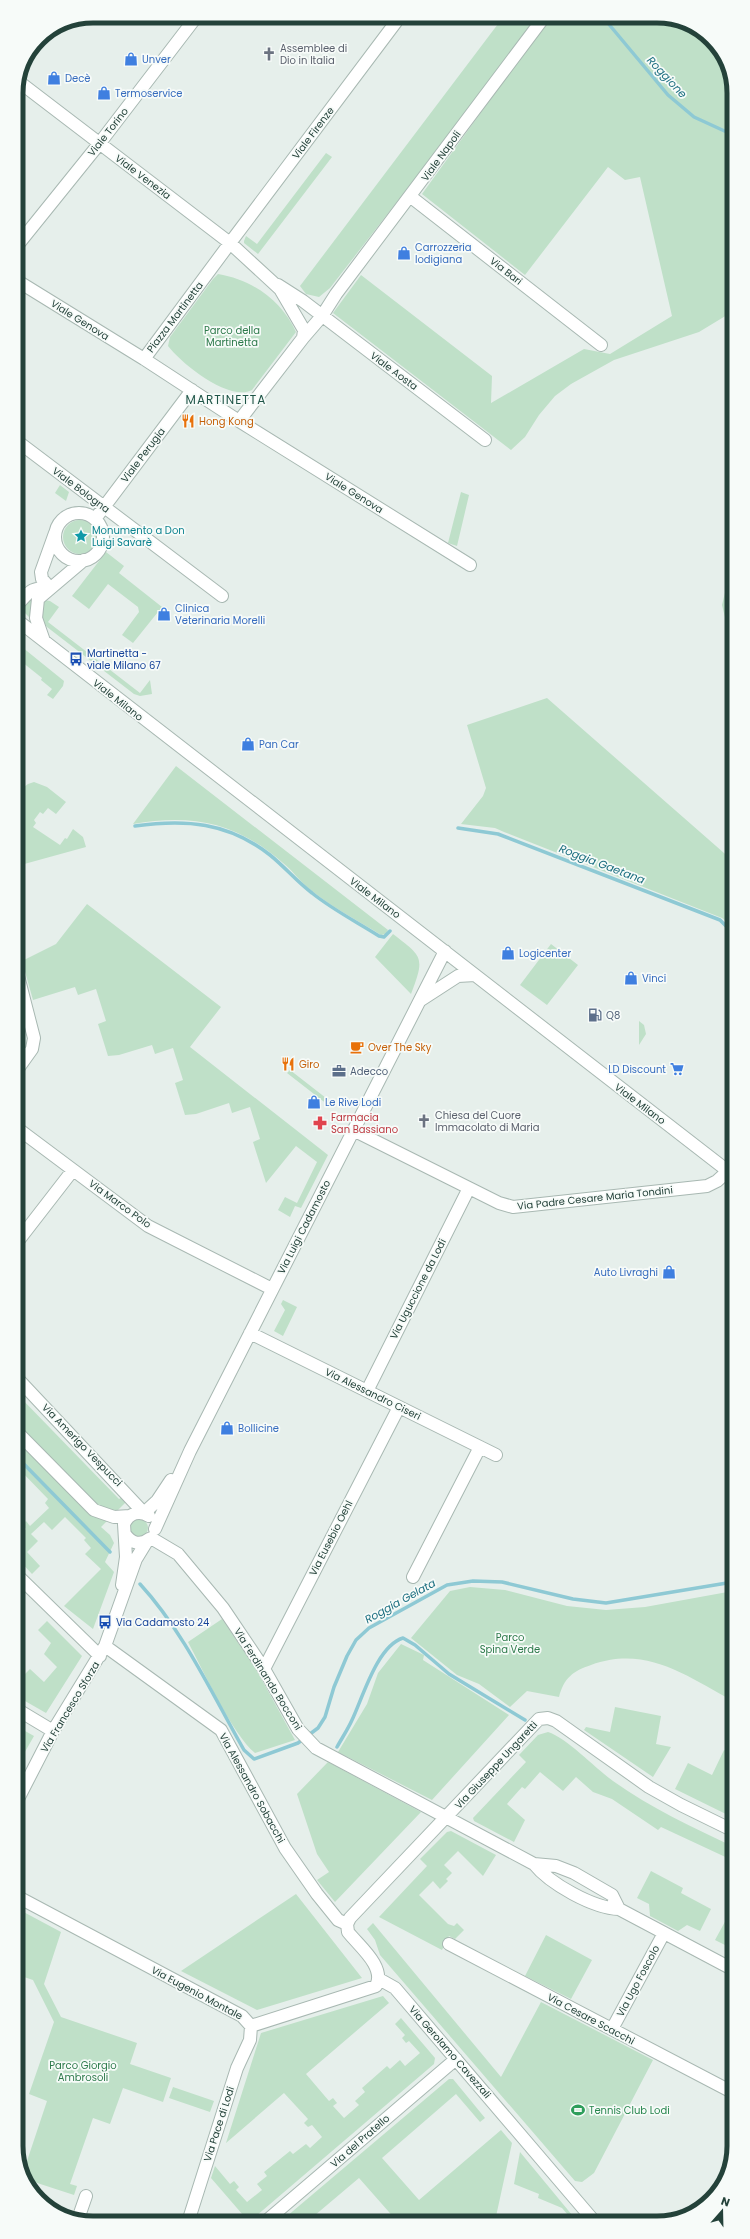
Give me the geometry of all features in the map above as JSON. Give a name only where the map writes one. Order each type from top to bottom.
[{"type":"street","name":"Viale Torino","points":[[23,237],[99,144],[192,23]]},
{"type":"street","name":"Viale Firenze","points":[[230,244],[395,23]]},
{"type":"street","name":"Viale Napoli","points":[[322,316],[336,294],[540,23]]},
{"type":"street","name":"Viale Venezia","points":[[24,86],[230,244]]},
{"type":"street","name":"Via Bari","points":[[411,196],[601,345]]},
{"type":"street","points":[[230,244],[275,283],[303,301]]},
{"type":"street","name":"Piazza Martinetta","points":[[230,244],[144,359],[239,420]]},
{"type":"street","points":[[275,283],[303,326],[304,330],[302,338]]},
{"type":"street","name":"Viale Genova","points":[[23,284],[144,359]]},
{"type":"street","name":"Viale Napoli","points":[[303,301],[311,305],[319,305],[336,294]]},
{"type":"street","name":"Viale Aosta","points":[[303,301],[485,440]]},
{"type":"street","points":[[239,420],[302,338],[322,316]]},
{"type":"street","name":"Viale Perugia","points":[[95,519],[192,390]]},
{"type":"street","name":"Viale Genova","points":[[239,420],[470,565]]},
{"type":"street","name":"Viale Bologna","points":[[23,446],[222,596]]},
{"type":"street","points":[[45,642],[37,622],[35,607],[39,596],[71,573],[84,560],[92,557],[102,545],[102,529],[95,519],[85,514],[70,515],[64,519],[56,532],[41,572],[42,579],[50,588]]},
{"type":"street","points":[[56,532],[56,539],[62,553],[68,558],[84,560]]},
{"type":"street","points":[[23,599],[31,590],[38,588],[50,588]]},
{"type":"street","name":"Viale Milano","points":[[23,625],[727,1171]]},
{"type":"street","name":"Via Luigi Cadamosto","points":[[151,1536],[190,1451],[445,951]]},
{"type":"street","name":"Via Luigi Cadamosto","points":[[418,1003],[432,992],[458,976],[475,975]]},
{"type":"street","points":[[23,995],[34,1038],[32,1049],[23,1062]]},
{"type":"street","name":"Via Padre Cesare Maria Tondini","points":[[353,1130],[499,1203],[521,1207],[707,1186],[717,1182],[727,1175]]},
{"type":"street","name":"Via Marco Polo","points":[[23,1132],[148,1226],[272,1289]]},
{"type":"street","points":[[23,1235],[73,1170]]},
{"type":"street","name":"Via Uguccione da Lodi","points":[[367,1391],[470,1188]]},
{"type":"street","name":"Via Alessandro Ciseri","points":[[250,1333],[496,1455]]},
{"type":"street","name":"Via Amerigo Vespucci","points":[[23,1384],[144,1513]]},
{"type":"street","name":"Via Eusebio Oehl","points":[[264,1669],[399,1407]]},
{"type":"street","points":[[23,1438],[94,1510],[114,1517],[130,1516],[139,1512],[144,1513],[152,1519],[151,1536],[137,1543],[132,1541],[125,1534],[124,1524],[130,1516]]},
{"type":"street","points":[[413,1577],[480,1447]]},
{"type":"street","name":"Via Luigi Cadamosto","points":[[144,1513],[157,1501],[190,1451]]},
{"type":"street","name":"Via Francesco Sforza","points":[[117,1613],[126,1557],[125,1534]]},
{"type":"street","name":"Via Ferdinando Bocconi","points":[[151,1536],[170,1548],[184,1560],[223,1608],[264,1669],[306,1738],[324,1752],[534,1864],[548,1879],[600,1907],[619,1909],[727,1966]]},
{"type":"street","name":"Via Francesco Sforza","points":[[23,1789],[53,1731],[102,1651],[136,1559],[151,1536]]},
{"type":"street","name":"Via Alessandro Sobacchi","points":[[23,1580],[102,1651],[221,1730],[276,1834],[310,1886],[338,1920],[347,1924]]},
{"type":"street","points":[[23,1713],[53,1731]]},
{"type":"street","name":"Via Giuseppe Ungaretti","points":[[347,1924],[350,1918],[534,1722],[539,1719],[548,1718],[556,1720],[653,1789],[680,1805],[727,1828]]},
{"type":"street","name":"Via Ferdinando Bocconi","points":[[534,1864],[556,1866],[568,1870],[608,1892],[615,1900],[619,1909]]},
{"type":"street","name":"Via Eugenio Montale","points":[[23,1900],[242,2016],[251,2026],[373,1988],[379,1979]]},
{"type":"street","points":[[347,1924],[348,1932],[377,1968],[379,1979]]},
{"type":"street","name":"Via Ugo Foscolo","points":[[612,2029],[664,1933]]},
{"type":"street","name":"Via Cesare Scacchi","points":[[449,1944],[727,2089]]},
{"type":"street","name":"Via Gerolamo Cavezzali","points":[[379,1979],[395,1988],[590,2216]]},
{"type":"street","name":"Via Pace di Lodi","points":[[190,2216],[237,2068],[250,2040],[251,2026]]},
{"type":"street","name":"Via del Pratello","points":[[272,2216],[456,2059]]},
{"type":"street","points":[[80,2215],[86,2196]]},
{"type":"green space","points":[[499,23],[532,23],[410,185],[330,288],[319,297],[306,294],[300,286]]},
{"type":"green space","points":[[548,23],[661,23],[675,25],[692,32],[715,54],[725,75],[727,93],[727,315],[699,332],[614,360],[571,384],[555,396],[539,415],[525,437],[511,450],[333,313],[361,275],[492,376],[491,403],[584,349],[610,354],[672,316],[640,177],[625,180],[608,167],[525,275],[422,194],[524,53]]},
{"type":"green space","points":[[326,153],[332,157],[258,254],[244,243],[246,236],[257,244]]},
{"type":"green space","name":"Parco della Martinetta","points":[[218,274],[243,281],[265,294],[283,311],[296,332],[252,390],[242,392],[231,391],[219,386],[195,371],[168,346],[170,337]]},
{"type":"green space","points":[[60,485],[69,492],[66,501],[55,493]]},
{"type":"green space","points":[[461,492],[469,495],[457,546],[448,543]]},
{"type":"green space","points":[[77,520],[83,520],[87,521],[94,527],[97,537],[96,544],[90,551],[83,554],[77,554],[73,553],[66,547],[63,540],[63,534],[64,530],[70,523]]},
{"type":"green space","points":[[106,552],[124,566],[119,573],[162,607],[133,643],[122,635],[139,612],[138,607],[108,584],[89,609],[72,596]]},
{"type":"green space","points":[[727,584],[727,626],[722,605]]},
{"type":"green space","points":[[33,597],[30,618],[23,611],[23,607]]},
{"type":"green space","points":[[44,600],[50,601],[59,607],[48,622],[140,693],[150,680],[152,694],[140,696],[134,694],[47,627],[41,614]]},
{"type":"green space","points":[[23,648],[64,681],[63,686],[53,699],[47,695],[52,689],[41,680],[42,678],[23,663]]},
{"type":"green space","points":[[547,698],[727,856],[727,922],[722,918],[495,828],[461,824],[483,796],[486,788],[467,725]]},
{"type":"green space","points":[[176,766],[388,930],[386,934],[381,935],[324,900],[307,887],[286,866],[265,849],[248,838],[230,830],[212,824],[194,821],[154,821],[133,824]]},
{"type":"green space","points":[[34,782],[47,787],[66,802],[56,814],[48,808],[43,814],[40,812],[34,820],[36,823],[33,827],[60,845],[65,838],[67,839],[73,829],[83,837],[86,847],[23,864],[23,788]]},
{"type":"green space","points":[[87,904],[221,1007],[190,1047],[328,1155],[301,1208],[295,1206],[290,1217],[278,1210],[285,1197],[297,1203],[317,1162],[296,1146],[266,1183],[253,1142],[260,1139],[250,1107],[232,1113],[229,1103],[196,1114],[185,1115],[175,1083],[183,1080],[173,1048],[155,1054],[152,1045],[119,1055],[108,1056],[98,1024],[106,1021],[96,989],[78,995],[75,987],[33,1000],[23,960],[56,944]]},
{"type":"green space","points":[[393,934],[416,953],[418,959],[418,972],[411,994],[375,957]]},
{"type":"green space","points":[[551,944],[578,965],[547,1005],[520,985]]},
{"type":"green space","points":[[639,1021],[644,1025],[646,1034],[639,1045]]},
{"type":"green space","points":[[290,1070],[335,1105],[332,1108],[287,1073]]},
{"type":"green space","points":[[283,1300],[297,1307],[283,1336],[274,1331],[285,1310],[281,1304]]},
{"type":"green space","points":[[23,1400],[119,1499],[124,1496],[128,1500],[101,1527],[110,1535],[114,1543],[105,1562],[114,1572],[93,1629],[64,1606],[101,1569],[85,1554],[91,1548],[84,1540],[86,1538],[65,1517],[52,1530],[44,1522],[31,1534],[38,1541],[27,1552],[40,1566],[32,1574],[23,1564],[23,1532],[26,1529],[23,1524],[26,1521],[30,1526],[49,1508],[45,1503],[48,1499],[23,1473]]},
{"type":"green space","points":[[139,1519],[145,1522],[148,1528],[145,1534],[139,1537],[133,1534],[130,1528],[133,1522]]},
{"type":"green space","name":"Parco Spina Verde","points":[[470,1587],[505,1590],[567,1606],[606,1610],[645,1607],[727,1592],[727,1698],[682,1673],[665,1666],[648,1661],[630,1659],[611,1660],[579,1670],[567,1680],[559,1697],[527,1691],[510,1707],[479,1684],[457,1675],[411,1638],[450,1591]]},
{"type":"green space","points":[[222,1619],[257,1671],[295,1740],[255,1753],[237,1732],[188,1642]]},
{"type":"green space","points":[[47,1621],[82,1656],[46,1713],[23,1700],[23,1676],[30,1669],[44,1682],[57,1667],[44,1654],[51,1643],[38,1630]]},
{"type":"green space","points":[[401,1644],[424,1655],[423,1660],[509,1715],[432,1800],[338,1752],[367,1704],[378,1673]]},
{"type":"green space","points":[[615,1707],[661,1716],[656,1744],[671,1747],[653,1777],[584,1730],[586,1727],[610,1732]]},
{"type":"green space","points":[[23,1730],[34,1736],[23,1755]]},
{"type":"green space","points":[[548,1732],[556,1735],[627,1791],[672,1817],[727,1844],[727,1858],[661,1827],[658,1830],[612,1799],[593,1792],[576,1777],[563,1791],[540,1772],[525,1789],[522,1787],[507,1804],[525,1820],[514,1842],[474,1821],[473,1818],[526,1762],[519,1755],[538,1735]]},
{"type":"green space","points":[[724,1750],[727,1752],[727,1815],[675,1789],[688,1763],[712,1775]]},
{"type":"green space","points":[[328,1762],[421,1812],[335,1902],[317,1880],[329,1872],[317,1854],[297,1794]]},
{"type":"green space","points":[[451,1831],[496,1855],[483,1876],[458,1851],[444,1865],[452,1873],[446,1879],[448,1881],[440,1889],[433,1881],[419,1895],[448,1924],[454,1926],[457,1923],[464,1930],[455,1939],[449,1936],[442,1950],[379,1917],[427,1866],[420,1859],[447,1832]]},
{"type":"green space","points":[[651,1871],[683,1888],[681,1893],[711,1909],[700,1931],[687,1925],[678,1931],[650,1916],[649,1904],[637,1898]]},
{"type":"green space","points":[[296,1894],[362,1978],[257,2010],[181,1971]]},
{"type":"green space","name":"Parco Giorgio Ambrosoli","points":[[23,1912],[61,1932],[44,1984],[61,2017],[137,2043],[130,2064],[171,2078],[163,2102],[123,2088],[110,2124],[93,2118],[70,2184],[77,2186],[74,2195],[32,2181],[26,2166],[47,2101],[29,2094],[54,2022],[33,1980],[23,1977]]},
{"type":"green space","points":[[727,1918],[727,1946],[715,1940]]},
{"type":"green space","name":"Tennis Club Lodi","points":[[373,1923],[501,2077],[541,2002],[653,2060],[594,2173],[582,2182],[575,2181],[380,1955],[375,1940],[367,1929]]},
{"type":"green space","points":[[546,1935],[592,1960],[571,1999],[525,1976]]},
{"type":"green space","points":[[383,1996],[389,2003],[306,2074],[329,2101],[333,2098],[337,2103],[333,2106],[344,2118],[359,2105],[355,2101],[365,2092],[362,2088],[387,2066],[390,2069],[400,2060],[405,2066],[420,2053],[409,2041],[406,2043],[402,2038],[405,2035],[395,2024],[401,2018],[435,2058],[434,2064],[256,2216],[244,2216],[211,2178],[215,2166],[230,2184],[234,2181],[239,2187],[236,2190],[247,2202],[262,2190],[257,2184],[267,2176],[264,2172],[290,2151],[293,2154],[306,2144],[310,2148],[322,2137],[312,2125],[308,2127],[304,2123],[308,2119],[284,2093],[226,2143],[261,2033]]},
{"type":"green space","points":[[449,2079],[453,2079],[485,2118],[480,2122],[456,2094],[382,2158],[419,2200],[501,2130],[512,2143],[496,2216],[392,2216],[359,2178],[314,2216],[287,2216]]},
{"type":"green space","points":[[173,2087],[214,2101],[210,2112],[169,2098]]},
{"type":"green space","points":[[520,2152],[573,2216],[569,2216],[562,2208],[538,2198],[539,2194],[514,2184]]},
{"type":"waterway","name":"Roggione","points":[[608,23],[668,95],[694,117],[727,132]]},
{"type":"waterway","name":"Roggia Gaetana","points":[[135,826],[189,823],[222,829],[254,844],[281,864],[307,889],[320,899],[379,936],[384,937],[390,931]]},
{"type":"waterway","name":"Roggia Gaetana","points":[[458,828],[498,834],[720,920],[727,927]]},
{"type":"waterway","points":[[23,1463],[110,1552]]},
{"type":"waterway","name":"Roggia Gelata","points":[[140,1584],[156,1603],[184,1643],[244,1750],[254,1759],[298,1743],[318,1728],[325,1717],[334,1687],[347,1656],[356,1640],[369,1628],[447,1585],[473,1581],[502,1582],[573,1599],[606,1603],[727,1583]]},
{"type":"waterway","points":[[337,1747],[350,1723],[378,1661],[394,1643],[403,1638],[415,1645],[449,1674],[525,1720]]},
{"type":"place","name":"Assemblee di Dio in Italia","points":[[269,54]]},
{"type":"place","name":"Unver","points":[[131,59]]},
{"type":"place","name":"Decè","points":[[54,78]]},
{"type":"place","name":"Termoservice","points":[[104,93]]},
{"type":"place","name":"Carrozzeria lodigiana","points":[[404,253]]},
{"type":"place","name":"Hong Kong","points":[[188,421]]},
{"type":"place","name":"Monumento a Don Luigi Savarè","points":[[81,536]]},
{"type":"place","name":"Clinica Veterinaria Morelli","points":[[164,614]]},
{"type":"place","name":"Martinetta - viale Milano 67","points":[[76,659]]},
{"type":"place","name":"Pan Car","points":[[248,744]]},
{"type":"place","name":"Logicenter","points":[[508,953]]},
{"type":"place","name":"Vinci","points":[[631,978]]},
{"type":"place","name":"Q8","points":[[595,1015]]},
{"type":"place","name":"Over The Sky","points":[[357,1047]]},
{"type":"place","name":"Giro","points":[[288,1064]]},
{"type":"place","name":"LD Discount","points":[[677,1069]]},
{"type":"place","name":"Adecco","points":[[339,1071]]},
{"type":"place","name":"Le Rive Lodi","points":[[314,1102]]},
{"type":"place","name":"Chiesa del Cuore Immacolato di Maria","points":[[424,1121]]},
{"type":"place","name":"Farmacia San Bassiano","points":[[320,1123]]},
{"type":"place","name":"Auto Livraghi","points":[[669,1272]]},
{"type":"place","name":"Bollicine","points":[[227,1428]]},
{"type":"place","name":"Via Cadamosto 24","points":[[105,1622]]},
{"type":"place","name":"Tennis Club Lodi","points":[[578,2110]]},
{"type":"district","name":"MARTINETTA","points":[[226,399]]}]
